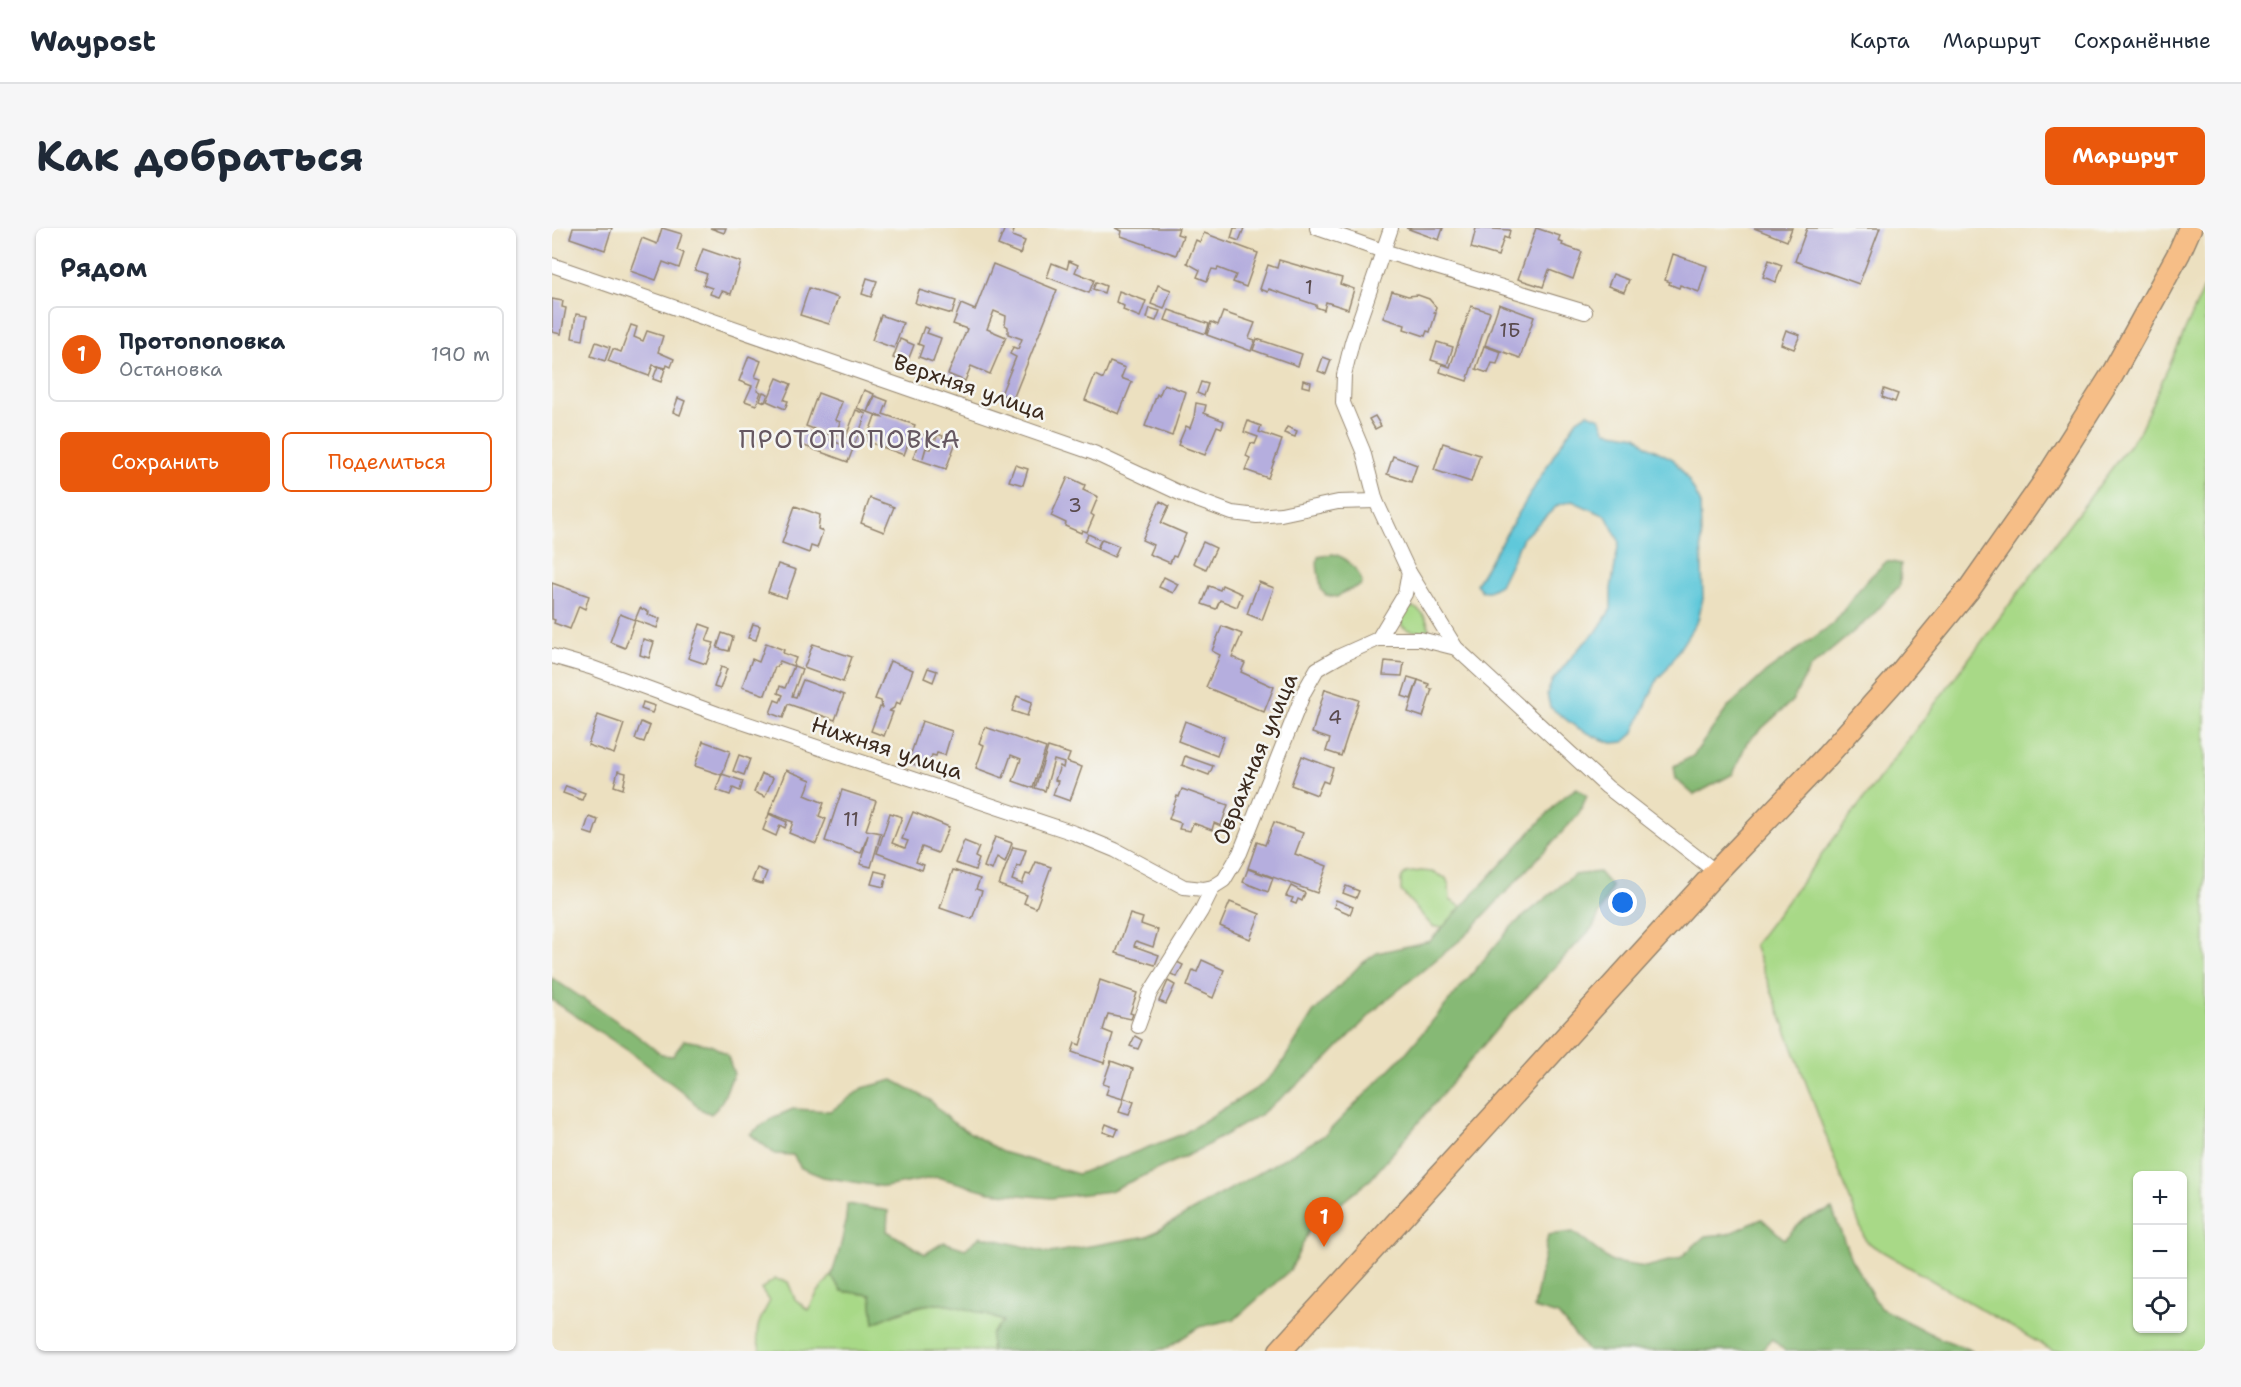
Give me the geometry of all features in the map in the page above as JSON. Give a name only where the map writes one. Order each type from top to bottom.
[{"type":"highway","points":[[1280,1351],[1716,872],[1826,758],[1971,588],[2043,484],[2112,375],[2179,254],[2190,228]]},
{"type":"street","points":[[1317,228],[1383,251],[1585,312]]},
{"type":"street","points":[[1391,228],[1353,342],[1344,375],[1343,403],[1363,451],[1376,501],[1409,572],[1456,648],[1607,787],[1716,872]]},
{"type":"street","name":"Верхняя улица","points":[[552,265],[1094,453],[1186,496],[1232,513],[1257,516],[1281,514],[1338,502],[1376,501]]},
{"type":"street","points":[[1378,639],[1406,594],[1409,572]]},
{"type":"street","name":"Овражная улица","points":[[1138,1026],[1150,993],[1201,911],[1208,888],[1224,880],[1240,853],[1304,692],[1317,669],[1378,639],[1420,639],[1456,648]]},
{"type":"street","name":"Нижняя улица","points":[[552,656],[1074,833],[1115,850],[1184,887],[1208,888]]},
{"type":"green space","points":[[2205,286],[2205,1351],[2053,1351],[1866,1242],[1754,945],[2139,432]]},
{"type":"green space","points":[[1333,554],[1351,564],[1362,582],[1360,586],[1337,597],[1326,595],[1321,590],[1317,566],[1318,557]]},
{"type":"green space","points":[[1887,561],[1901,564],[1900,585],[1872,616],[1809,669],[1792,701],[1747,742],[1733,774],[1694,795],[1676,779],[1674,766],[1693,756],[1729,706],[1766,672],[1834,623],[1864,583]]},
{"type":"green space","points":[[1412,607],[1419,610],[1426,619],[1429,630],[1426,633],[1408,630],[1402,626],[1400,619],[1402,614],[1406,609]]},
{"type":"green space","points":[[1577,788],[1587,796],[1578,815],[1464,937],[1380,1005],[1322,1064],[1260,1115],[1195,1152],[1110,1191],[1051,1198],[990,1192],[937,1177],[885,1187],[823,1177],[801,1168],[793,1155],[775,1154],[750,1134],[772,1118],[793,1109],[831,1111],[863,1088],[893,1080],[930,1100],[952,1122],[1002,1152],[1078,1174],[1183,1134],[1262,1085],[1279,1068],[1313,1013],[1361,964],[1377,953],[1430,941],[1562,798]]},
{"type":"green space","points":[[1432,872],[1446,878],[1450,900],[1462,909],[1453,920],[1442,927],[1432,926],[1401,891],[1401,879],[1406,873]]},
{"type":"green space","points":[[1599,872],[1612,887],[1593,927],[1501,1024],[1371,1179],[1310,1228],[1291,1269],[1235,1319],[1199,1327],[1167,1348],[1153,1351],[991,1351],[991,1335],[1003,1321],[959,1307],[933,1304],[910,1308],[874,1323],[871,1295],[842,1291],[831,1276],[842,1240],[847,1204],[888,1211],[887,1231],[925,1254],[944,1242],[965,1249],[981,1236],[1050,1253],[1148,1236],[1325,1135],[1404,1055],[1512,926],[1574,875]]},
{"type":"green space","points":[[552,978],[630,1030],[662,1055],[673,1056],[684,1040],[711,1045],[727,1054],[734,1074],[720,1105],[711,1114],[700,1109],[688,1096],[630,1052],[552,1000]]},
{"type":"green space","points":[[1832,1209],[1851,1259],[1880,1308],[1937,1337],[1973,1351],[1785,1351],[1772,1339],[1761,1351],[1588,1351],[1558,1315],[1534,1308],[1548,1235],[1573,1232],[1612,1262],[1646,1267],[1680,1258],[1705,1236],[1728,1234],[1762,1219],[1784,1239],[1805,1219]]},
{"type":"green space","points":[[831,1276],[842,1291],[871,1295],[874,1323],[909,1309],[931,1304],[968,1309],[1003,1321],[991,1335],[991,1351],[761,1351],[757,1331],[760,1319],[770,1301],[761,1289],[775,1279],[788,1282],[795,1299],[808,1310],[818,1292]]},
{"type":"water","points":[[1588,413],[1600,418],[1606,431],[1637,436],[1647,446],[1673,459],[1687,477],[1700,502],[1703,598],[1698,620],[1666,670],[1658,678],[1633,734],[1624,742],[1612,743],[1576,727],[1550,707],[1547,694],[1552,681],[1579,648],[1597,631],[1611,609],[1611,589],[1619,541],[1606,516],[1572,501],[1558,505],[1523,538],[1500,585],[1489,591],[1482,591],[1476,584],[1558,448],[1577,420]]},
{"type":"building","points":[[573,228],[612,228],[605,250],[570,238]]},
{"type":"building","points":[[662,228],[682,234],[677,250],[684,253],[679,268],[663,262],[656,280],[630,271],[642,238],[657,244]]},
{"type":"building","points":[[710,228],[726,228],[724,233]]},
{"type":"building","points":[[1005,228],[1014,231],[1012,236],[1025,241],[1020,254],[998,245]]},
{"type":"building","points":[[1115,228],[1179,228],[1177,234],[1183,236],[1176,255],[1121,236],[1122,231]]},
{"type":"building","points":[[1234,228],[1244,228],[1239,241],[1231,238]]},
{"type":"building","points":[[1406,228],[1443,228],[1439,240]]},
{"type":"building","points":[[1476,228],[1510,230],[1508,239],[1504,237],[1498,256],[1471,248]]},
{"type":"building","points":[[1536,228],[1560,236],[1558,241],[1563,243],[1562,245],[1582,252],[1573,279],[1549,270],[1543,287],[1518,279]]},
{"type":"building","points":[[1754,228],[1792,228],[1787,241]]},
{"type":"building","points":[[1807,228],[1880,228],[1859,284],[1795,261]]},
{"type":"building","points":[[1204,233],[1258,253],[1246,287],[1233,282],[1236,275],[1218,268],[1217,270],[1212,269],[1207,281],[1197,277],[1200,270],[1187,263],[1196,240],[1200,242]]},
{"type":"building","points":[[703,249],[741,262],[731,294],[722,291],[719,297],[710,294],[712,288],[703,285],[707,274],[695,270]]},
{"type":"building","points":[[1673,254],[1707,266],[1699,292],[1680,285],[1679,288],[1665,280]]},
{"type":"building","points":[[1279,260],[1342,278],[1340,284],[1354,289],[1348,309],[1326,302],[1324,310],[1316,305],[1269,289],[1268,292],[1260,289],[1268,265],[1277,268]]},
{"type":"building","points":[[1769,260],[1782,265],[1776,282],[1763,277]]},
{"type":"building","points":[[1069,261],[1078,265],[1075,272],[1094,280],[1089,293],[1047,277],[1052,263],[1067,269]]},
{"type":"building","points":[[993,264],[1057,290],[1013,399],[1001,394],[1016,357],[1010,354],[1013,347],[1018,349],[1022,339],[1008,334],[1008,327],[1005,325],[1006,316],[994,311],[987,329],[1006,337],[990,374],[971,366],[965,381],[948,374],[967,329],[953,324],[961,304],[975,310]]},
{"type":"building","points":[[1613,274],[1629,280],[1624,292],[1608,286]]},
{"type":"building","points":[[867,278],[877,281],[871,297],[862,294]]},
{"type":"building","points":[[1096,282],[1106,286],[1104,293],[1093,289]]},
{"type":"building","points":[[1158,285],[1171,290],[1164,309],[1151,304]]},
{"type":"building","points":[[809,288],[838,298],[829,324],[800,315]]},
{"type":"building","points":[[919,290],[956,301],[952,314],[915,303]]},
{"type":"building","points":[[1119,291],[1146,301],[1140,317],[1123,310],[1124,306],[1116,302]]},
{"type":"building","points":[[1392,291],[1429,299],[1436,307],[1430,332],[1427,331],[1425,336],[1404,329],[1405,325],[1383,318]]},
{"type":"building","points":[[552,299],[563,301],[562,307],[566,308],[561,334],[552,332]]},
{"type":"building","points":[[1499,304],[1534,317],[1520,358],[1485,345]]},
{"type":"building","points":[[1471,306],[1490,312],[1467,381],[1440,372],[1442,364],[1450,367]]},
{"type":"building","points":[[1150,308],[1160,311],[1156,321],[1147,318]]},
{"type":"building","points":[[1169,310],[1209,324],[1206,334],[1165,320]]},
{"type":"building","points":[[1223,312],[1255,323],[1249,338],[1255,340],[1251,351],[1207,335],[1211,322],[1218,325]]},
{"type":"building","points":[[576,314],[587,316],[583,340],[572,338]]},
{"type":"building","points":[[881,315],[903,323],[894,348],[872,340]]},
{"type":"building","points":[[631,325],[637,327],[634,337],[643,341],[647,331],[663,336],[658,352],[674,359],[671,367],[653,365],[649,376],[608,361],[613,349],[621,352]]},
{"type":"building","points":[[924,327],[929,329],[927,333],[941,338],[933,362],[919,357],[923,346],[918,344]]},
{"type":"building","points":[[1786,330],[1800,335],[1794,349],[1781,344]]},
{"type":"building","points":[[900,339],[914,345],[907,363],[893,358]]},
{"type":"building","points":[[1257,339],[1302,354],[1298,366],[1253,350]]},
{"type":"building","points":[[596,342],[610,347],[605,361],[591,356]]},
{"type":"building","points":[[1437,342],[1453,347],[1447,365],[1431,360]]},
{"type":"building","points":[[1484,346],[1501,352],[1497,364],[1492,363],[1488,373],[1476,369]]},
{"type":"building","points":[[749,356],[761,361],[755,377],[761,379],[757,390],[761,392],[756,405],[745,401],[752,386],[739,381]]},
{"type":"building","points":[[1323,357],[1331,360],[1326,374],[1318,371]]},
{"type":"building","points":[[1110,362],[1125,368],[1121,378],[1132,382],[1119,414],[1085,400],[1095,375],[1103,379]]},
{"type":"building","points":[[658,366],[665,369],[661,382],[653,379]]},
{"type":"building","points":[[777,378],[791,384],[784,400],[788,401],[785,409],[767,401]]},
{"type":"building","points":[[1303,380],[1311,382],[1310,388],[1302,386]]},
{"type":"building","points":[[1201,382],[1208,384],[1204,396],[1197,393]]},
{"type":"building","points":[[1164,384],[1186,392],[1172,436],[1145,426],[1157,394],[1159,396]]},
{"type":"building","points":[[1884,389],[1898,394],[1895,402],[1882,397]]},
{"type":"building","points":[[864,390],[874,394],[867,412],[857,408]]},
{"type":"building","points":[[763,392],[768,394],[765,402],[760,400]]},
{"type":"building","points":[[818,393],[842,402],[835,420],[840,422],[835,437],[806,426]]},
{"type":"building","points":[[875,396],[888,401],[883,414],[915,425],[904,455],[866,441],[875,416],[884,418],[868,412]]},
{"type":"building","points":[[678,398],[685,401],[680,415],[673,412]]},
{"type":"building","points":[[1196,403],[1206,405],[1204,413],[1224,421],[1222,428],[1217,426],[1205,455],[1178,445],[1186,426],[1190,428]]},
{"type":"building","points":[[856,410],[866,414],[848,462],[799,444],[804,430],[843,445]]},
{"type":"building","points":[[1375,416],[1381,426],[1375,429],[1369,419]]},
{"type":"building","points":[[1248,421],[1261,426],[1259,432],[1282,440],[1268,478],[1245,470],[1250,458],[1246,456],[1251,443],[1255,444],[1258,437],[1244,432]]},
{"type":"building","points":[[1287,427],[1297,431],[1295,437],[1284,433]]},
{"type":"building","points":[[921,434],[929,436],[923,458],[926,448],[930,449],[938,434],[956,442],[946,469],[913,458]]},
{"type":"building","points":[[1443,443],[1480,455],[1471,482],[1434,470]]},
{"type":"building","points":[[1393,456],[1417,465],[1411,482],[1387,474]]},
{"type":"building","points":[[1015,465],[1028,469],[1023,485],[1009,481]]},
{"type":"building","points":[[1068,477],[1085,485],[1083,490],[1098,497],[1091,514],[1094,516],[1087,532],[1082,530],[1081,533],[1065,526],[1066,523],[1051,516]]},
{"type":"building","points":[[870,498],[894,507],[884,532],[861,523]]},
{"type":"building","points":[[1160,501],[1169,506],[1161,523],[1186,534],[1176,557],[1173,556],[1170,563],[1149,554],[1153,545],[1142,540]]},
{"type":"building","points":[[795,506],[820,515],[818,529],[823,531],[817,548],[811,546],[809,553],[782,543]]},
{"type":"building","points":[[1088,534],[1101,540],[1097,548],[1085,542]]},
{"type":"building","points":[[1102,539],[1119,546],[1114,557],[1097,549]]},
{"type":"building","points":[[1203,542],[1216,548],[1206,569],[1193,563]]},
{"type":"building","points":[[778,564],[796,570],[786,598],[768,592]]},
{"type":"building","points":[[1164,577],[1178,584],[1173,593],[1159,587]]},
{"type":"building","points":[[1259,582],[1274,588],[1262,620],[1247,614]]},
{"type":"building","points":[[552,583],[589,596],[585,609],[579,606],[570,629],[554,623],[555,620],[552,619]]},
{"type":"building","points":[[1222,585],[1242,594],[1237,607],[1220,600],[1216,609],[1202,604],[1209,586],[1220,590]]},
{"type":"building","points":[[640,608],[649,612],[648,615],[660,619],[657,628],[635,620]]},
{"type":"building","points":[[620,614],[635,620],[625,648],[610,642]]},
{"type":"building","points":[[700,624],[711,628],[706,641],[714,643],[706,664],[688,658]]},
{"type":"building","points":[[753,624],[760,626],[756,640],[748,638]]},
{"type":"building","points":[[1222,626],[1242,634],[1232,657],[1245,663],[1241,672],[1274,687],[1264,712],[1206,687],[1220,655],[1212,651]]},
{"type":"building","points":[[722,633],[733,637],[729,651],[717,648]]},
{"type":"building","points":[[643,639],[654,642],[649,658],[640,655]]},
{"type":"building","points":[[766,643],[796,658],[793,666],[780,661],[775,667],[765,695],[742,687],[752,659],[759,662]]},
{"type":"building","points":[[813,644],[852,657],[843,682],[804,668]]},
{"type":"building","points":[[890,661],[913,670],[900,704],[896,702],[894,708],[889,711],[893,712],[884,736],[871,731],[880,707],[882,708],[881,701],[875,699]]},
{"type":"building","points":[[1385,661],[1404,663],[1402,676],[1383,675]]},
{"type":"building","points":[[794,666],[802,669],[792,696],[796,697],[803,680],[844,695],[835,720],[788,704],[783,718],[770,713],[775,700],[780,702],[783,695],[778,693],[780,686],[785,688]]},
{"type":"building","points":[[721,667],[727,669],[720,689],[714,687]]},
{"type":"building","points":[[928,668],[937,671],[933,682],[924,678]]},
{"type":"building","points":[[1408,677],[1418,680],[1411,699],[1402,696]]},
{"type":"building","points":[[1418,680],[1429,684],[1428,688],[1432,689],[1423,717],[1408,712]]},
{"type":"building","points":[[1325,689],[1359,700],[1341,756],[1326,751],[1330,739],[1312,733]]},
{"type":"building","points":[[1017,696],[1032,702],[1027,716],[1012,711]]},
{"type":"building","points":[[643,702],[655,706],[652,713],[641,709]]},
{"type":"building","points":[[598,715],[624,724],[614,754],[588,745]]},
{"type":"building","points":[[922,721],[952,731],[945,755],[937,753],[936,756],[932,755],[927,769],[908,762]]},
{"type":"building","points":[[1185,721],[1224,737],[1217,756],[1178,741]]},
{"type":"building","points":[[641,722],[650,726],[644,742],[635,739]]},
{"type":"building","points":[[985,727],[1046,748],[1033,788],[1013,781],[1021,759],[1011,755],[1003,778],[976,768],[984,745],[979,743]]},
{"type":"building","points":[[703,741],[730,751],[722,775],[695,766]]},
{"type":"building","points":[[1048,747],[1070,754],[1067,762],[1082,767],[1070,801],[1053,795],[1058,781],[1055,780],[1060,766],[1063,768],[1064,763],[1054,760],[1045,791],[1035,788]]},
{"type":"building","points":[[739,755],[750,759],[744,775],[733,771]]},
{"type":"building","points":[[1185,756],[1213,766],[1209,775],[1182,765]]},
{"type":"building","points":[[1302,756],[1333,768],[1328,783],[1323,781],[1317,795],[1291,785]]},
{"type":"building","points":[[786,770],[811,780],[805,795],[824,803],[819,816],[826,819],[816,844],[789,833],[793,822],[769,813]]},
{"type":"building","points":[[618,771],[626,773],[623,789],[614,786]]},
{"type":"building","points":[[722,774],[743,781],[740,791],[733,788],[730,795],[716,790]]},
{"type":"building","points":[[762,774],[773,778],[765,797],[754,792]]},
{"type":"building","points":[[566,786],[585,793],[582,800],[563,793]]},
{"type":"building","points":[[1182,789],[1228,805],[1221,826],[1214,823],[1212,830],[1193,823],[1190,831],[1179,829],[1181,823],[1169,819],[1177,796],[1179,797]]},
{"type":"building","points":[[842,790],[876,801],[866,830],[881,833],[871,867],[860,864],[868,835],[861,853],[825,841]]},
{"type":"building","points":[[913,812],[949,827],[938,853],[922,847],[916,862],[924,865],[922,870],[877,853],[890,813],[902,817],[892,843],[905,848],[908,841],[902,839]]},
{"type":"building","points":[[769,814],[787,822],[785,828],[780,825],[776,836],[763,830]]},
{"type":"building","points":[[589,817],[598,820],[593,835],[584,832]]},
{"type":"building","points":[[1274,822],[1303,833],[1295,854],[1327,866],[1317,893],[1248,868],[1257,842],[1265,845]]},
{"type":"building","points":[[995,837],[1012,843],[1005,862],[997,857],[992,870],[984,867]]},
{"type":"building","points":[[964,841],[979,847],[975,857],[979,859],[975,870],[955,863]]},
{"type":"building","points":[[1013,847],[1026,850],[1012,880],[1022,884],[1026,874],[1030,875],[1036,862],[1051,867],[1036,908],[1024,903],[1027,895],[999,885]]},
{"type":"building","points":[[757,868],[767,872],[762,884],[752,881]]},
{"type":"building","points":[[1248,869],[1273,878],[1268,892],[1243,882]]},
{"type":"building","points":[[953,870],[980,879],[976,889],[982,891],[972,919],[940,908]]},
{"type":"building","points":[[875,871],[887,874],[884,887],[871,884]]},
{"type":"building","points":[[1291,886],[1305,893],[1302,901],[1298,899],[1296,904],[1291,902],[1293,898],[1286,896]]},
{"type":"building","points":[[1346,886],[1359,891],[1356,898],[1343,893]]},
{"type":"building","points":[[1336,900],[1353,907],[1350,914],[1334,907]]},
{"type":"building","points":[[1230,902],[1260,914],[1250,939],[1220,926]]},
{"type":"building","points":[[1130,914],[1143,918],[1141,924],[1158,930],[1153,947],[1136,941],[1134,946],[1159,955],[1155,965],[1116,953]]},
{"type":"building","points":[[1202,960],[1224,970],[1213,998],[1187,986],[1193,970],[1197,972]]},
{"type":"building","points":[[1177,962],[1183,965],[1177,977],[1171,974]]},
{"type":"building","points":[[1100,980],[1137,993],[1130,1013],[1133,1014],[1131,1019],[1108,1014],[1103,1030],[1113,1034],[1104,1063],[1072,1052],[1075,1043],[1080,1045]]},
{"type":"building","points":[[1168,981],[1175,985],[1166,1004],[1159,1001]]},
{"type":"building","points":[[1135,1036],[1142,1040],[1138,1049],[1130,1046]]},
{"type":"building","points":[[1111,1061],[1133,1069],[1123,1099],[1106,1094],[1109,1086],[1103,1084]]},
{"type":"building","points":[[1124,1098],[1134,1102],[1129,1115],[1119,1112]]},
{"type":"building","points":[[1106,1124],[1118,1129],[1115,1136],[1103,1132]]},
{"type":"place","name":"Протопоповка","points":[[1324,1247]]},
{"type":"district","name":"ПРОТОПОПОВКА","points":[[850,438]]}]
